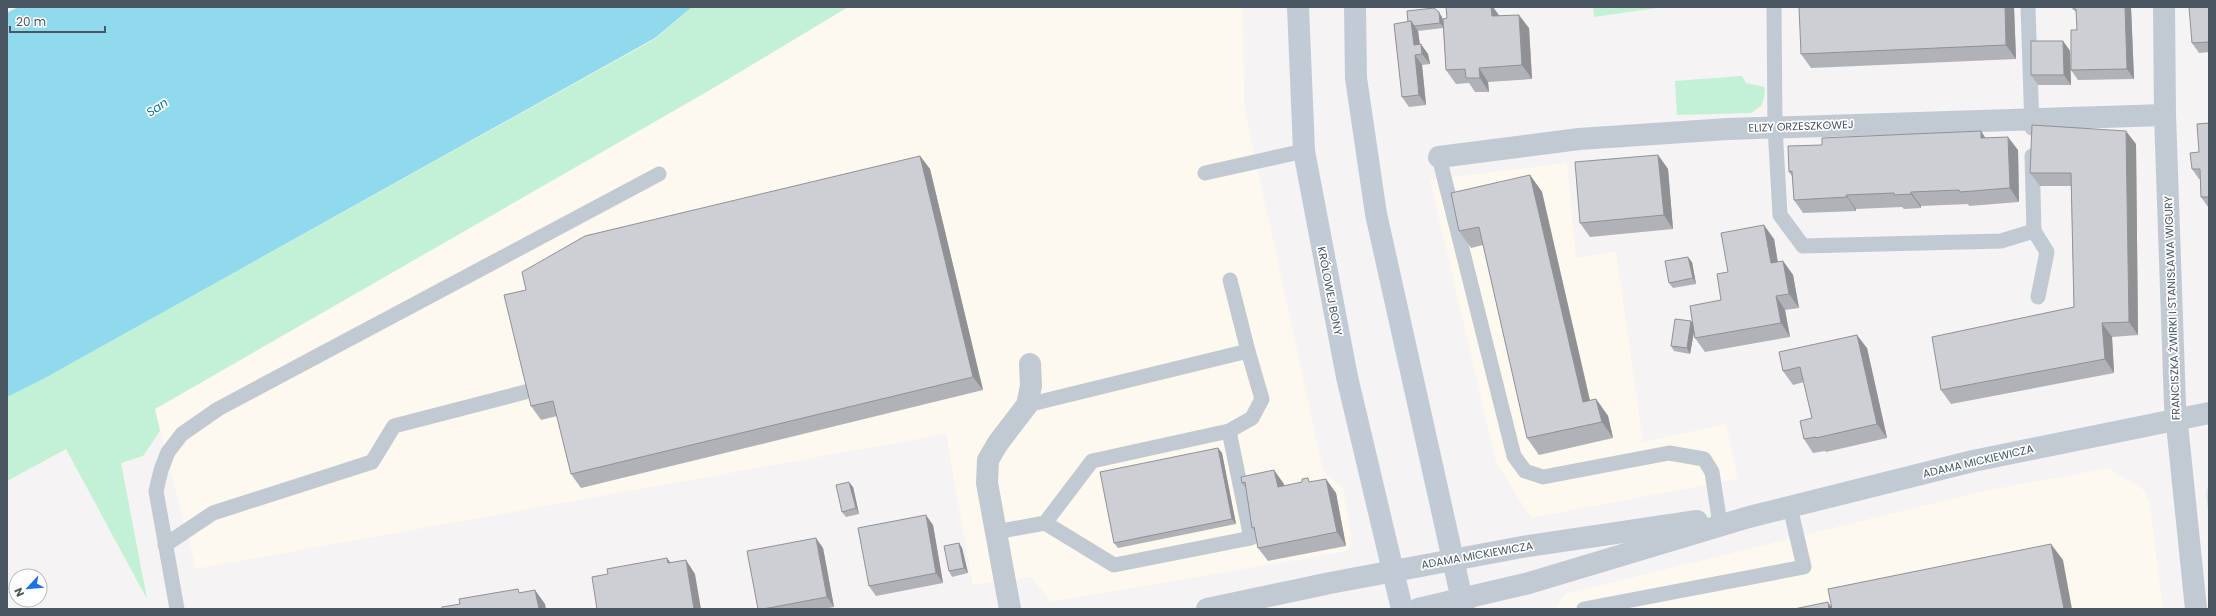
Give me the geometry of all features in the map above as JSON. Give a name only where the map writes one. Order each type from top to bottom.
[{"type":"main road","name":"KRÓLOWEJ BONY","points":[[1298,7],[1304,151],[1347,377],[1402,609]]},
{"type":"main road","points":[[1355,7],[1356,78],[1376,214],[1463,604]]},
{"type":"street","name":"FRANCISZKA ŻWIRKI I STANISŁAWA WIGURY","points":[[2164,7],[2165,115],[2176,419],[2196,609]]},
{"type":"street","name":"ELIZY ORZESZKOWEJ","points":[[1439,157],[1579,139],[1775,127],[2165,115]]},
{"type":"street","points":[[1010,609],[987,483],[988,460],[998,443],[1027,405],[1031,386],[1030,364]]},
{"type":"street","name":"ADAMA MICKIEWICZA","points":[[1418,609],[1463,604],[1750,517],[1973,461],[2209,413]]},
{"type":"street","name":"ADAMA MICKIEWICZA","points":[[1207,609],[1453,559],[1522,547],[1720,518],[1750,517]]},
{"type":"lane","points":[[1774,7],[1775,127],[1780,215],[1803,246],[2001,241],[2034,231]]},
{"type":"lane","points":[[2028,7],[2034,231],[2047,252],[2038,296]]},
{"type":"lane","points":[[1206,173],[1304,151]]},
{"type":"lane","points":[[1439,157],[1514,456],[1525,471],[1543,477],[1669,453],[1704,459],[1712,472],[1720,518]]},
{"type":"lane","points":[[177,609],[156,491],[161,470],[168,452],[196,423],[225,405],[659,174]]},
{"type":"lane","points":[[1045,523],[1092,461],[1229,431],[1252,418],[1262,398],[1248,351],[1230,280]]},
{"type":"lane","points":[[1027,405],[1248,351]]},
{"type":"lane","points":[[165,545],[213,513],[372,462],[394,426],[525,392]]},
{"type":"lane","points":[[996,532],[1045,523],[1114,565],[1251,538],[1229,431]]},
{"type":"lane","points":[[1584,609],[1804,567],[1790,508]]},
{"type":"shaded area","points":[[848,7],[1243,7],[1244,106],[1323,470],[1343,488],[1352,541],[1348,551],[1051,602],[1031,577],[973,585],[946,434],[196,569],[155,409],[710,90]]},
{"type":"shaded area","points":[[1567,163],[1576,258],[1616,251],[1643,442],[1726,424],[1738,479],[1531,518],[1496,462],[1430,180]]},
{"type":"shaded area","points":[[2109,468],[2144,490],[2150,505],[2163,609],[1555,609],[1565,594],[1983,491]]},
{"type":"shaded area","points":[[2209,483],[2209,519],[2206,493]]},
{"type":"green space","points":[[692,7],[848,7],[710,90],[155,409],[160,431],[143,456],[121,463],[147,599],[66,449],[7,481],[7,397],[45,378],[655,39]]},
{"type":"green space","points":[[1593,7],[1664,7],[1594,17]]},
{"type":"green space","points":[[1742,76],[1746,83],[1765,87],[1764,98],[1761,106],[1751,113],[1677,115],[1675,81]]},
{"type":"water","name":"San","points":[[18,7],[692,7],[655,38],[45,378],[7,397],[7,13]]},
{"type":"building","points":[[1446,7],[1491,7],[1492,16],[1519,15],[1522,65],[1479,68],[1480,78],[1466,78],[1465,69],[1446,70],[1443,19],[1447,18]]},
{"type":"building","points":[[1799,7],[2005,7],[2006,45],[1801,54]]},
{"type":"building","points":[[2073,7],[2125,7],[2127,69],[2071,70],[2071,30],[2077,30],[2076,9],[2073,9]]},
{"type":"building","points":[[2189,7],[2209,7],[2209,42],[2192,43]]},
{"type":"building","points":[[1434,8],[1439,12],[1440,23],[1414,26],[1411,21],[1408,22],[1407,11]]},
{"type":"building","points":[[1411,21],[1414,45],[1421,44],[1422,54],[1415,55],[1419,95],[1402,97],[1394,24]]},
{"type":"building","points":[[2031,41],[2063,41],[2064,75],[2031,75]]},
{"type":"building","points":[[2209,123],[2209,197],[2201,197],[2200,169],[2192,169],[2190,153],[2199,152],[2197,124]]},
{"type":"building","points":[[2032,125],[2126,131],[2129,322],[2102,323],[2105,359],[1941,390],[1932,337],[2074,307],[2071,173],[2030,173]]},
{"type":"building","points":[[1981,131],[1981,138],[2008,137],[2010,188],[1960,192],[1959,190],[1911,192],[1911,194],[1894,195],[1894,193],[1846,195],[1847,197],[1794,200],[1792,171],[1789,172],[1788,146],[1822,145],[1822,138]]},
{"type":"building","points":[[1658,155],[1664,215],[1580,223],[1575,162]]},
{"type":"building","points":[[920,156],[973,377],[571,474],[553,401],[531,406],[504,295],[526,290],[522,272],[585,236]]},
{"type":"building","points":[[1530,175],[1583,402],[1596,399],[1602,422],[1527,438],[1479,227],[1459,231],[1451,193]]},
{"type":"building","points":[[1764,225],[1771,263],[1783,261],[1789,294],[1776,296],[1781,323],[1695,338],[1690,306],[1721,300],[1717,274],[1728,272],[1721,233]]},
{"type":"building","points":[[1688,257],[1693,278],[1669,283],[1665,261]]},
{"type":"building","points":[[1675,319],[1691,321],[1687,348],[1671,346]]},
{"type":"building","points":[[1857,335],[1877,424],[1816,438],[1804,439],[1800,421],[1812,418],[1800,367],[1783,371],[1779,352]]},
{"type":"building","points":[[1218,448],[1232,519],[1114,543],[1100,472]]},
{"type":"building","points":[[1274,470],[1278,487],[1302,482],[1302,479],[1308,478],[1309,482],[1326,479],[1337,532],[1258,548],[1254,527],[1252,528],[1245,482],[1242,483],[1241,477]]},
{"type":"building","points":[[849,482],[856,508],[842,512],[836,485]]},
{"type":"building","points":[[926,515],[936,573],[869,586],[858,528]]},
{"type":"building","points":[[816,538],[827,597],[758,609],[747,551]]},
{"type":"building","points":[[959,543],[964,568],[949,571],[944,546]]},
{"type":"building","points":[[2051,544],[2064,609],[1832,609],[1828,589]]},
{"type":"building","points":[[667,558],[668,563],[686,560],[694,609],[597,609],[592,577],[608,574],[607,569]]},
{"type":"building","points":[[518,589],[519,593],[535,590],[539,609],[442,609],[442,607],[460,604],[459,599]]},
{"type":"building","points":[[1828,602],[1829,609],[1794,609]]}]
